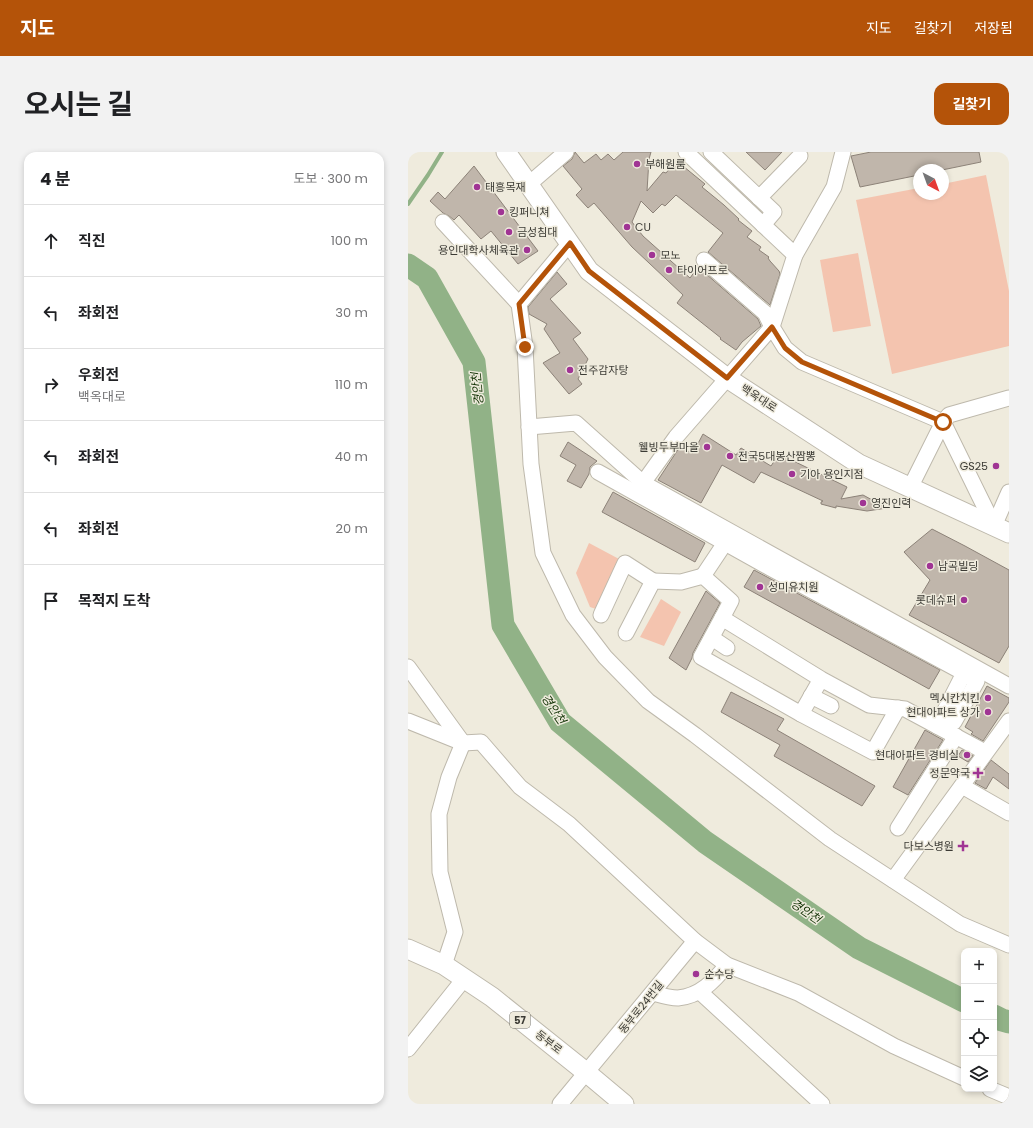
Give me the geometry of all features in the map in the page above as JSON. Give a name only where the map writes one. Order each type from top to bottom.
[{"type":"main road","name":"백옥대로","points":[[506,152],[589,271],[727,378],[859,464],[1001,530]]},
{"type":"main road","name":"동부로","points":[[408,949],[444,965],[492,997],[587,1072],[622,1104]]},
{"type":"street","points":[[529,184],[566,152]]},
{"type":"street","points":[[686,152],[795,255]]},
{"type":"street","points":[[711,152],[774,212],[763,225]]},
{"type":"street","points":[[643,483],[676,437],[772,327],[795,255],[834,187],[843,152]]},
{"type":"street","points":[[759,198],[800,156]]},
{"type":"street","points":[[443,222],[519,304],[525,347],[531,464],[543,553],[573,615],[605,657],[648,701],[695,735],[830,839],[960,924],[1009,945]]},
{"type":"street","points":[[519,304],[570,243]]},
{"type":"street","points":[[704,260],[765,313],[785,348],[802,362],[943,422],[1001,530]]},
{"type":"street","points":[[910,488],[943,422],[949,415],[1009,398]]},
{"type":"street","points":[[529,427],[576,423],[643,483],[1009,686]]},
{"type":"street","points":[[598,472],[977,681],[955,729],[898,828]]},
{"type":"street","points":[[1001,530],[1009,492]]},
{"type":"street","points":[[601,615],[625,563],[654,581],[681,582],[703,576],[725,543]]},
{"type":"street","points":[[703,576],[731,601],[700,658],[873,752],[898,708]]},
{"type":"street","points":[[626,633],[654,581]]},
{"type":"street","points":[[722,618],[821,679],[869,705],[905,709],[937,726],[955,729],[985,752]]},
{"type":"street","points":[[712,638],[727,648]]},
{"type":"street","points":[[408,667],[463,743]]},
{"type":"street","points":[[937,726],[964,673]]},
{"type":"street","points":[[801,714],[821,679]]},
{"type":"street","points":[[811,696],[831,706]]},
{"type":"street","points":[[408,721],[463,743],[482,742],[520,787],[569,824],[696,941],[727,966],[798,993],[894,1046],[961,1077]]},
{"type":"street","points":[[893,880],[1009,721]]},
{"type":"street","points":[[444,965],[455,932],[440,872],[439,814],[448,777],[463,743]]},
{"type":"street","points":[[962,786],[1009,812]]},
{"type":"street","name":"동부로24번길","points":[[560,1104],[696,941]]},
{"type":"street","points":[[652,993],[677,998],[700,992],[714,981],[727,966]]},
{"type":"street","points":[[408,1049],[464,979]]},
{"type":"street","points":[[700,992],[822,1104]]},
{"type":"street","points":[[997,1092],[1009,1097]]},
{"type":"shaded area","points":[[986,175],[1009,291],[1009,346],[892,374],[856,200],[913,189],[913,200],[949,200],[949,183]]},
{"type":"shaded area","points":[[858,253],[871,326],[833,332],[820,260]]},
{"type":"shaded area","points":[[589,543],[619,559],[596,609],[590,607],[576,573]]},
{"type":"shaded area","points":[[661,599],[681,612],[664,646],[640,637]]},
{"type":"building","points":[[575,152],[584,163],[596,154],[601,160],[608,154],[614,160],[623,152],[651,152],[649,159],[647,191],[663,172],[666,173],[678,162],[705,184],[702,187],[752,231],[747,237],[761,247],[759,250],[769,257],[768,258],[780,274],[770,305],[708,252],[723,233],[676,195],[665,206],[662,204],[653,213],[641,201],[632,222],[643,236],[690,278],[698,267],[758,319],[761,326],[742,342],[736,350],[720,339],[721,338],[677,303],[683,295],[632,247],[594,203],[588,208],[576,195],[582,189],[563,166],[572,159]]},
{"type":"building","points":[[746,152],[782,152],[765,170]]},
{"type":"building","points":[[871,152],[979,152],[981,162],[949,169],[949,164],[913,164],[913,176],[860,187],[851,156]]},
{"type":"building","points":[[474,166],[538,251],[518,264],[491,231],[481,239],[459,215],[454,220],[443,213],[430,201],[438,192],[445,199]]},
{"type":"building","points":[[557,272],[567,284],[550,299],[581,333],[573,339],[588,359],[578,379],[582,384],[569,394],[543,363],[560,353],[544,329],[547,324],[529,314],[528,307]]},
{"type":"building","points":[[703,434],[736,455],[741,448],[771,466],[779,454],[847,487],[841,499],[863,495],[887,508],[867,511],[836,506],[836,508],[821,504],[823,501],[761,472],[754,483],[722,465],[701,503],[658,480],[679,448],[693,453]]},
{"type":"building","points":[[568,442],[597,461],[590,467],[589,474],[581,488],[567,481],[576,465],[560,456]]},
{"type":"building","points":[[613,492],[705,543],[695,562],[602,512]]},
{"type":"building","name":"롯데슈퍼","points":[[932,529],[1009,570],[1009,646],[999,663],[909,615],[930,580],[904,552]]},
{"type":"building","points":[[754,570],[940,670],[929,689],[744,587]]},
{"type":"building","points":[[706,591],[720,603],[693,653],[686,670],[669,658]]},
{"type":"building","name":"현대아파트 상가","points":[[987,686],[1009,698],[1009,702],[983,741],[971,734],[973,732],[965,727]]},
{"type":"building","points":[[731,692],[784,719],[777,730],[875,786],[862,806],[774,756],[780,745],[721,712]]},
{"type":"building","points":[[925,730],[943,740],[908,795],[893,787]]},
{"type":"building","points":[[962,750],[973,756],[968,762],[958,756]]},
{"type":"building","points":[[991,760],[1009,774],[1009,789],[993,777],[986,789],[975,783]]},
{"type":"waterway","points":[[408,204],[442,152]]},
{"type":"waterway","name":"경안천","points":[[408,265],[427,278],[474,362],[503,625],[560,722],[705,842],[859,948],[961,999]]},
{"type":"waterway","name":"경안천","points":[[997,1018],[1009,1022]]},
{"type":"place","name":"부해원룸","points":[[637,164]]},
{"type":"place","name":"태흥목재","points":[[477,187]]},
{"type":"place","name":"킹퍼니쳐","points":[[501,212]]},
{"type":"place","name":"CU","points":[[627,227]]},
{"type":"place","name":"금성침대","points":[[509,232]]},
{"type":"place","name":"용인대학사체육관","points":[[527,250]]},
{"type":"place","name":"모노","points":[[652,255]]},
{"type":"place","name":"타이어프로","points":[[669,270]]},
{"type":"place","name":"전주감자탕","points":[[570,370]]},
{"type":"place","name":"웰빙두부마을","points":[[707,447]]},
{"type":"place","name":"전국5대봉산짬뽕","points":[[730,456]]},
{"type":"place","name":"GS25","points":[[996,466]]},
{"type":"place","name":"기아 용인지점","points":[[792,474]]},
{"type":"place","name":"영진인력","points":[[863,503]]},
{"type":"place","name":"남곡빌딩","points":[[930,566]]},
{"type":"place","name":"성미유치원","points":[[760,587]]},
{"type":"place","name":"롯데슈퍼","points":[[964,600]]},
{"type":"place","name":"멕시칸치킨","points":[[988,698]]},
{"type":"place","name":"현대아파트 상가","points":[[988,712]]},
{"type":"place","name":"현대아파트 경비실","points":[[967,755]]},
{"type":"place","name":"정문약국","points":[[978,773]]},
{"type":"place","name":"다보스병원","points":[[963,846]]},
{"type":"place","name":"순수당","points":[[696,974]]},
{"type":"route","points":[[525,347],[519,304],[570,243],[589,271],[727,378],[772,327],[785,348],[802,362],[943,422]]}]
